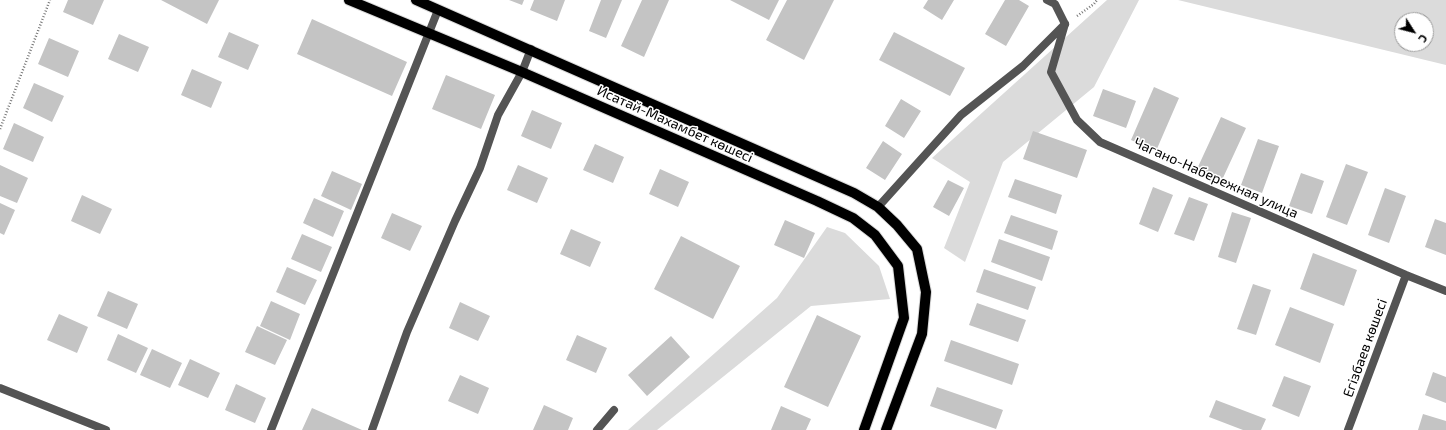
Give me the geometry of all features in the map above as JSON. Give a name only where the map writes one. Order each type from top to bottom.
[{"type":"main road","name":"Исатай-Махамбет көшесі","points":[[349,0],[522,72],[853,218],[875,235],[898,266],[904,318],[864,430]]},
{"type":"main road","points":[[416,0],[854,193],[878,207],[897,225],[917,250],[926,292],[922,334],[886,430]]},
{"type":"street","points":[[878,207],[960,115],[1023,66],[1065,24],[1055,4],[1047,0]]},
{"type":"street","points":[[271,430],[438,10]]},
{"type":"street","name":"Чагано-Набережная улица","points":[[1065,24],[1051,72],[1077,120],[1100,142],[1446,291]]},
{"type":"street","points":[[372,430],[407,332],[455,221],[480,168],[498,115],[522,72],[531,50]]},
{"type":"street","name":"Егізбаев көшесі","points":[[1348,430],[1406,275]]},
{"type":"street","points":[[0,388],[106,430]]},
{"type":"street","points":[[597,430],[614,410]]},
{"type":"path","points":[[0,129],[50,0]]},
{"type":"path","points":[[1065,24],[1094,4],[1097,0]]},
{"type":"shaded area","points":[[1107,0],[1139,0],[1094,87],[1003,162],[965,262],[944,248],[970,182],[932,158]]},
{"type":"shaded area","points":[[1178,0],[1446,0],[1446,65]]},
{"type":"shaded area","points":[[827,227],[845,233],[879,266],[890,299],[811,306],[657,430],[628,430],[777,298]]},
{"type":"building","points":[[68,0],[104,0],[93,25],[63,12]]},
{"type":"building","points":[[161,0],[219,0],[207,24]]},
{"type":"building","points":[[509,0],[524,0],[522,5]]},
{"type":"building","points":[[534,0],[565,0],[557,21],[530,10]]},
{"type":"building","points":[[601,0],[622,0],[606,38],[589,31]]},
{"type":"building","points":[[642,0],[669,0],[644,57],[621,46]]},
{"type":"building","points":[[730,0],[779,0],[769,20]]},
{"type":"building","points":[[787,0],[834,0],[804,60],[766,40]]},
{"type":"building","points":[[928,0],[954,0],[942,20],[923,8]]},
{"type":"building","points":[[1005,0],[1019,0],[1029,6],[1006,46],[985,34]]},
{"type":"building","points":[[312,19],[407,62],[392,96],[297,54]]},
{"type":"building","points":[[229,32],[259,45],[248,70],[218,57]]},
{"type":"building","points":[[894,32],[965,68],[950,96],[879,60]]},
{"type":"building","points":[[119,34],[149,47],[138,72],[108,59]]},
{"type":"building","points":[[49,38],[79,51],[68,77],[38,64]]},
{"type":"building","points":[[192,69],[222,82],[211,108],[181,95]]},
{"type":"building","points":[[446,75],[495,95],[481,129],[432,109]]},
{"type":"building","points":[[34,83],[64,96],[52,122],[23,108]]},
{"type":"building","points":[[1154,87],[1179,98],[1156,151],[1131,140]]},
{"type":"building","points":[[1103,89],[1136,101],[1126,128],[1093,116]]},
{"type":"building","points":[[901,99],[921,111],[904,138],[885,126]]},
{"type":"building","points":[[532,110],[562,123],[551,149],[521,136]]},
{"type":"building","points":[[1221,117],[1246,128],[1222,180],[1197,169]]},
{"type":"building","points":[[14,123],[44,137],[33,162],[3,149]]},
{"type":"building","points":[[1033,131],[1087,150],[1077,178],[1023,159]]},
{"type":"building","points":[[1258,139],[1279,146],[1262,193],[1241,185]]},
{"type":"building","points":[[883,141],[902,154],[885,180],[866,168]]},
{"type":"building","points":[[595,144],[624,157],[613,183],[583,170]]},
{"type":"building","points":[[1346,164],[1368,172],[1347,225],[1326,217]]},
{"type":"building","points":[[0,165],[28,178],[17,203],[0,196]]},
{"type":"building","points":[[518,165],[548,178],[537,203],[507,190]]},
{"type":"building","points":[[660,169],[689,182],[678,207],[649,194]]},
{"type":"building","points":[[332,171],[362,184],[351,210],[321,196]]},
{"type":"building","points":[[1301,173],[1324,181],[1312,214],[1289,206]]},
{"type":"building","points":[[1015,179],[1062,195],[1056,214],[1008,197]]},
{"type":"building","points":[[948,180],[964,188],[949,216],[933,207]]},
{"type":"building","points":[[1153,187],[1173,195],[1158,232],[1139,224]]},
{"type":"building","points":[[1385,188],[1406,196],[1389,243],[1368,235]]},
{"type":"building","points":[[82,195],[112,209],[100,234],[71,221]]},
{"type":"building","points":[[1189,197],[1208,204],[1194,241],[1174,234]]},
{"type":"building","points":[[314,198],[344,211],[333,237],[303,223]]},
{"type":"building","points":[[0,203],[15,210],[4,235],[0,233]]},
{"type":"building","points":[[1232,212],[1251,218],[1236,263],[1218,257]]},
{"type":"building","points":[[392,213],[422,226],[410,251],[381,238]]},
{"type":"building","points":[[1011,215],[1058,231],[1052,250],[1004,233]]},
{"type":"building","points":[[1435,219],[1446,223],[1446,255],[1425,247]]},
{"type":"building","points":[[785,220],[815,233],[804,258],[774,245]]},
{"type":"building","points":[[571,229],[601,242],[590,267],[560,254]]},
{"type":"building","points":[[302,234],[332,247],[321,272],[291,259]]},
{"type":"building","points":[[681,236],[740,266],[713,319],[654,289]]},
{"type":"building","points":[[999,239],[1050,257],[1042,281],[991,262]]},
{"type":"building","points":[[1313,253],[1357,270],[1344,306],[1300,289]]},
{"type":"building","points":[[287,267],[317,280],[305,305],[276,292]]},
{"type":"building","points":[[984,269],[1036,287],[1028,310],[976,292]]},
{"type":"building","points":[[1253,284],[1271,290],[1256,335],[1237,329]]},
{"type":"building","points":[[108,291],[138,304],[127,329],[97,316]]},
{"type":"building","points":[[271,301],[300,314],[290,340],[260,326]]},
{"type":"building","points":[[460,302],[490,316],[478,341],[449,328]]},
{"type":"building","points":[[977,303],[1026,320],[1018,342],[969,325]]},
{"type":"building","points":[[1290,307],[1334,324],[1320,363],[1275,345]]},
{"type":"building","points":[[59,314],[88,327],[77,353],[47,340]]},
{"type":"building","points":[[817,315],[861,336],[828,407],[784,387]]},
{"type":"building","points":[[257,326],[287,340],[275,365],[245,352]]},
{"type":"building","points":[[118,334],[148,348],[136,373],[107,360]]},
{"type":"building","points":[[577,335],[607,348],[596,373],[566,360]]},
{"type":"building","points":[[671,336],[690,357],[647,396],[628,375]]},
{"type":"building","points":[[951,340],[1019,364],[1012,385],[944,361]]},
{"type":"building","points":[[152,349],[182,363],[170,388],[140,375]]},
{"type":"building","points":[[190,359],[220,373],[208,398],[178,385]]},
{"type":"building","points":[[1433,372],[1446,377],[1446,403],[1425,395]]},
{"type":"building","points":[[460,375],[489,388],[478,414],[448,401]]},
{"type":"building","points":[[1284,376],[1311,386],[1299,417],[1272,406]]},
{"type":"building","points":[[236,384],[266,398],[255,423],[225,410]]},
{"type":"building","points":[[937,387],[1003,410],[996,429],[930,406]]},
{"type":"building","points":[[1216,400],[1266,419],[1261,430],[1243,430],[1209,417]]},
{"type":"building","points":[[544,405],[573,418],[568,430],[533,430]]},
{"type":"building","points":[[781,406],[811,419],[806,430],[771,430]]},
{"type":"building","points":[[312,408],[362,430],[302,430]]},
{"type":"building","points":[[1423,414],[1446,421],[1446,430],[1418,430]]}]
